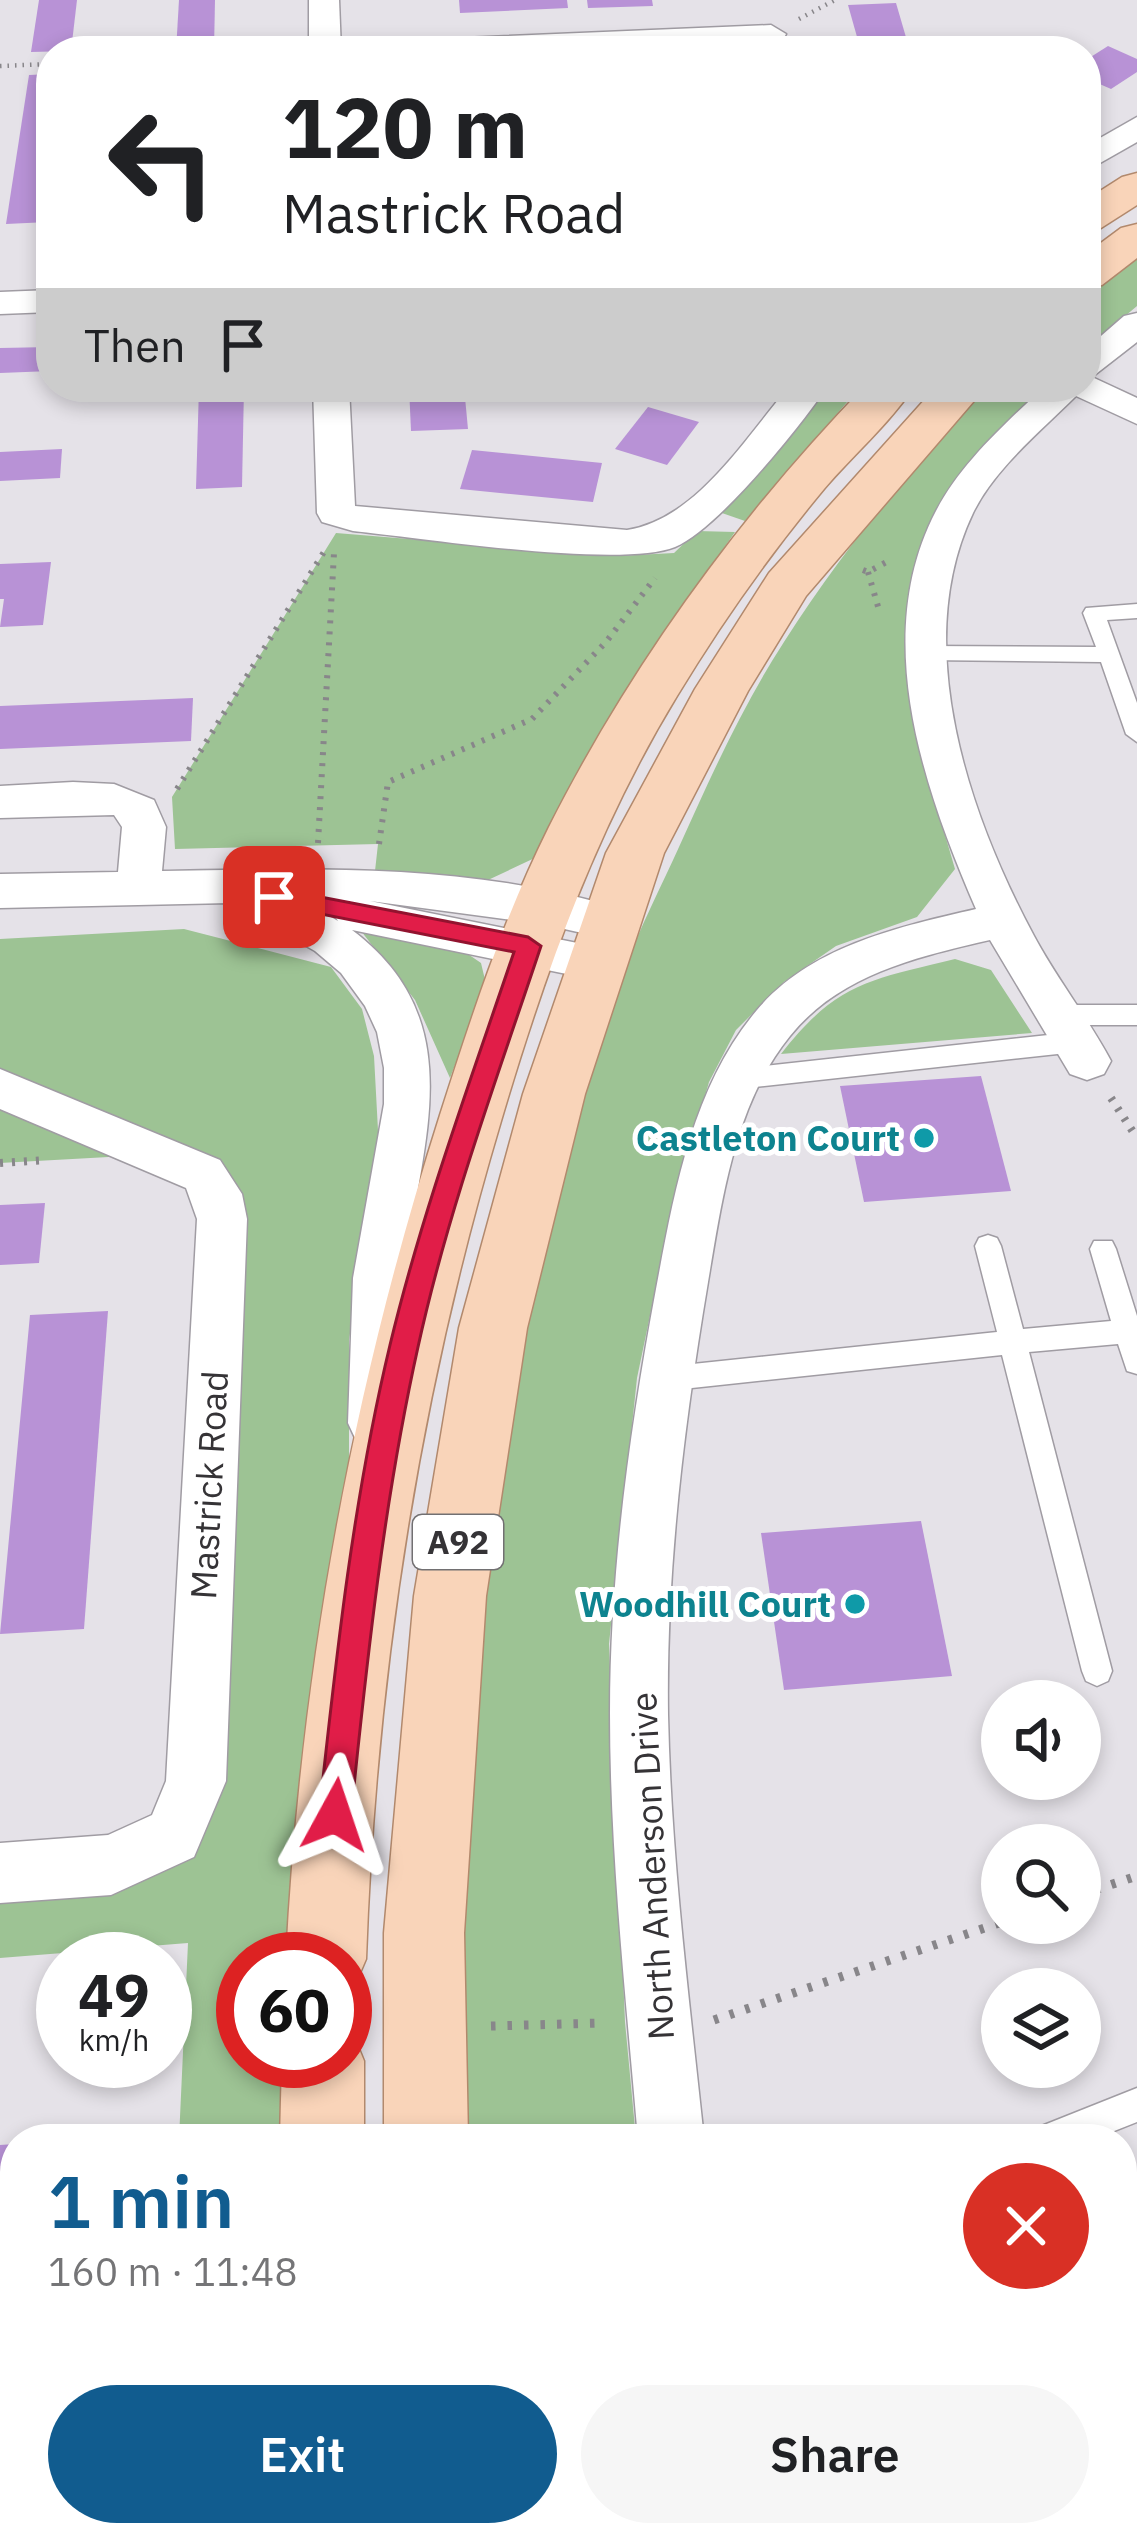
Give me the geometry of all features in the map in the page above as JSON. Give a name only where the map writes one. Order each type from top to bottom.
[{"type":"main road","points":[[1101,209],[1137,185]]},
{"type":"main road","points":[[1101,264],[1137,237]]},
{"type":"main road","name":"A92","points":[[328,1932],[342,1732],[378,1483],[404,1346],[440,1214],[535,926],[590,800],[699,621],[819,463],[876,402]]},
{"type":"main road","name":"A92","points":[[426,2124],[424,1933],[450,1596],[498,1308],[554,1094],[635,854],[756,631],[813,552],[948,402]]},
{"type":"main road","points":[[322,2124],[323,2088]]},
{"type":"street","points":[[325,0],[325,36]]},
{"type":"street","points":[[628,36],[784,27]]},
{"type":"street","points":[[1101,150],[1137,127]]},
{"type":"street","points":[[0,303],[36,302]]},
{"type":"street","points":[[1101,355],[1137,324]]},
{"type":"street","points":[[1101,395],[1137,413]]},
{"type":"street","points":[[332,402],[336,513],[353,519],[626,543],[664,536],[702,511],[796,402]]},
{"type":"street","points":[[1051,402],[989,466],[954,512],[935,562],[926,653],[934,719],[958,806],[1003,920],[1074,1040]]},
{"type":"street","points":[[0,802],[104,797],[127,802],[139,811],[144,828],[138,885]]},
{"type":"street","points":[[0,891],[138,885],[239,888],[308,906],[535,926],[603,942]]},
{"type":"street","points":[[239,888],[357,961],[394,1014],[406,1049],[412,1081],[405,1148],[382,1252],[373,1342],[378,1483]]},
{"type":"street","name":"North Anderson Drive","points":[[670,2124],[643,1831],[640,1652],[664,1379],[694,1222],[736,1079],[761,1039],[801,995],[855,963],[1003,920]]},
{"type":"street","name":"Mastrick Road","points":[[0,1088],[203,1174],[217,1194],[222,1220],[196,1780],[173,1836],[111,1865],[0,1873]]},
{"type":"lane","points":[[1137,610],[1094,614],[1137,734]]},
{"type":"lane","points":[[926,653],[1109,655]]},
{"type":"lane","points":[[736,1079],[1074,1040],[1137,1015]]},
{"type":"lane","points":[[988,1246],[1096,1671]]},
{"type":"lane","points":[[1103,1249],[1137,1362]]},
{"type":"lane","points":[[664,1379],[1128,1331]]},
{"type":"lane","points":[[1089,2124],[1137,2105]]},
{"type":"path","points":[[784,27],[835,0]]},
{"type":"path","points":[[0,66],[36,65]]},
{"type":"path","points":[[139,811],[172,796],[335,533],[317,853]]},
{"type":"path","points":[[379,844],[388,782],[532,719],[605,642],[660,571]]},
{"type":"path","points":[[1101,1888],[1137,1876]]},
{"type":"path","points":[[424,2028],[661,2030],[981,1929]]},
{"type":"green space","points":[[1137,257],[1137,306],[1101,336],[1101,285]]},
{"type":"green space","points":[[815,402],[847,402],[745,521],[719,512]]},
{"type":"green space","points":[[973,402],[1031,402],[945,496],[911,672],[914,729],[955,869],[917,917],[836,946],[784,982],[736,1030],[709,1082],[670,1220],[637,1378],[609,1644],[625,2022],[635,2124],[463,2124],[462,1847],[488,1545],[542,1248],[580,1105],[637,937],[759,683],[846,553]]},
{"type":"green space","points":[[697,531],[735,532],[645,662],[539,856],[488,880],[375,871],[378,844],[175,849],[172,797],[336,533],[617,556],[674,553]]},
{"type":"green space","points":[[184,929],[331,967],[362,1009],[374,1056],[379,1149],[349,1340],[349,1472],[292,1932],[216,1932],[216,2088],[286,2088],[285,2124],[180,2124],[181,2088],[192,2088],[192,1932],[36,1932],[36,1955],[0,1958],[0,1873],[173,1836],[222,1219],[163,1154],[0,1163],[0,939]]},
{"type":"green space","points":[[361,931],[462,950],[481,963],[486,984],[450,1078],[415,1000]]},
{"type":"green space","points":[[955,959],[991,970],[1032,1033],[781,1054],[820,1012],[857,987]]},
{"type":"building","points":[[39,0],[77,0],[73,36],[36,36],[36,52],[31,52]]},
{"type":"building","points":[[179,0],[215,0],[214,36],[177,36]]},
{"type":"building","points":[[459,0],[567,0],[568,8],[460,13]]},
{"type":"building","points":[[587,0],[652,0],[653,6],[588,8]]},
{"type":"building","points":[[896,3],[906,36],[857,36],[848,5]]},
{"type":"building","points":[[1108,46],[1137,59],[1137,72],[1111,89],[1101,85],[1101,50]]},
{"type":"building","points":[[29,75],[36,75],[36,223],[6,224]]},
{"type":"building","points":[[36,347],[36,372],[0,373],[0,348]]},
{"type":"building","points":[[199,402],[244,402],[242,487],[196,489]]},
{"type":"building","points":[[410,402],[465,402],[468,429],[411,431]]},
{"type":"building","points":[[648,407],[699,422],[667,465],[615,449]]},
{"type":"building","points":[[62,449],[60,478],[0,481],[0,452]]},
{"type":"building","points":[[472,450],[602,463],[593,502],[460,489]]},
{"type":"building","points":[[51,562],[43,625],[0,627],[4,599],[0,599],[0,564]]},
{"type":"building","points":[[193,698],[191,741],[0,749],[0,706]]},
{"type":"building","name":"Castleton Court","points":[[981,1076],[1011,1191],[864,1202],[840,1086]]},
{"type":"building","points":[[45,1203],[39,1263],[0,1265],[0,1205]]},
{"type":"building","points":[[108,1311],[84,1629],[0,1634],[30,1315]]},
{"type":"building","name":"Woodhill Court","points":[[921,1521],[952,1676],[784,1690],[761,1533]]},
{"type":"place","name":"Castleton Court","points":[[924,1138]]},
{"type":"place","name":"Woodhill Court","points":[[855,1604]]},
{"type":"route","points":[[274,897],[528,946],[453,1170],[404,1346],[356,1621],[335,1815]]}]
